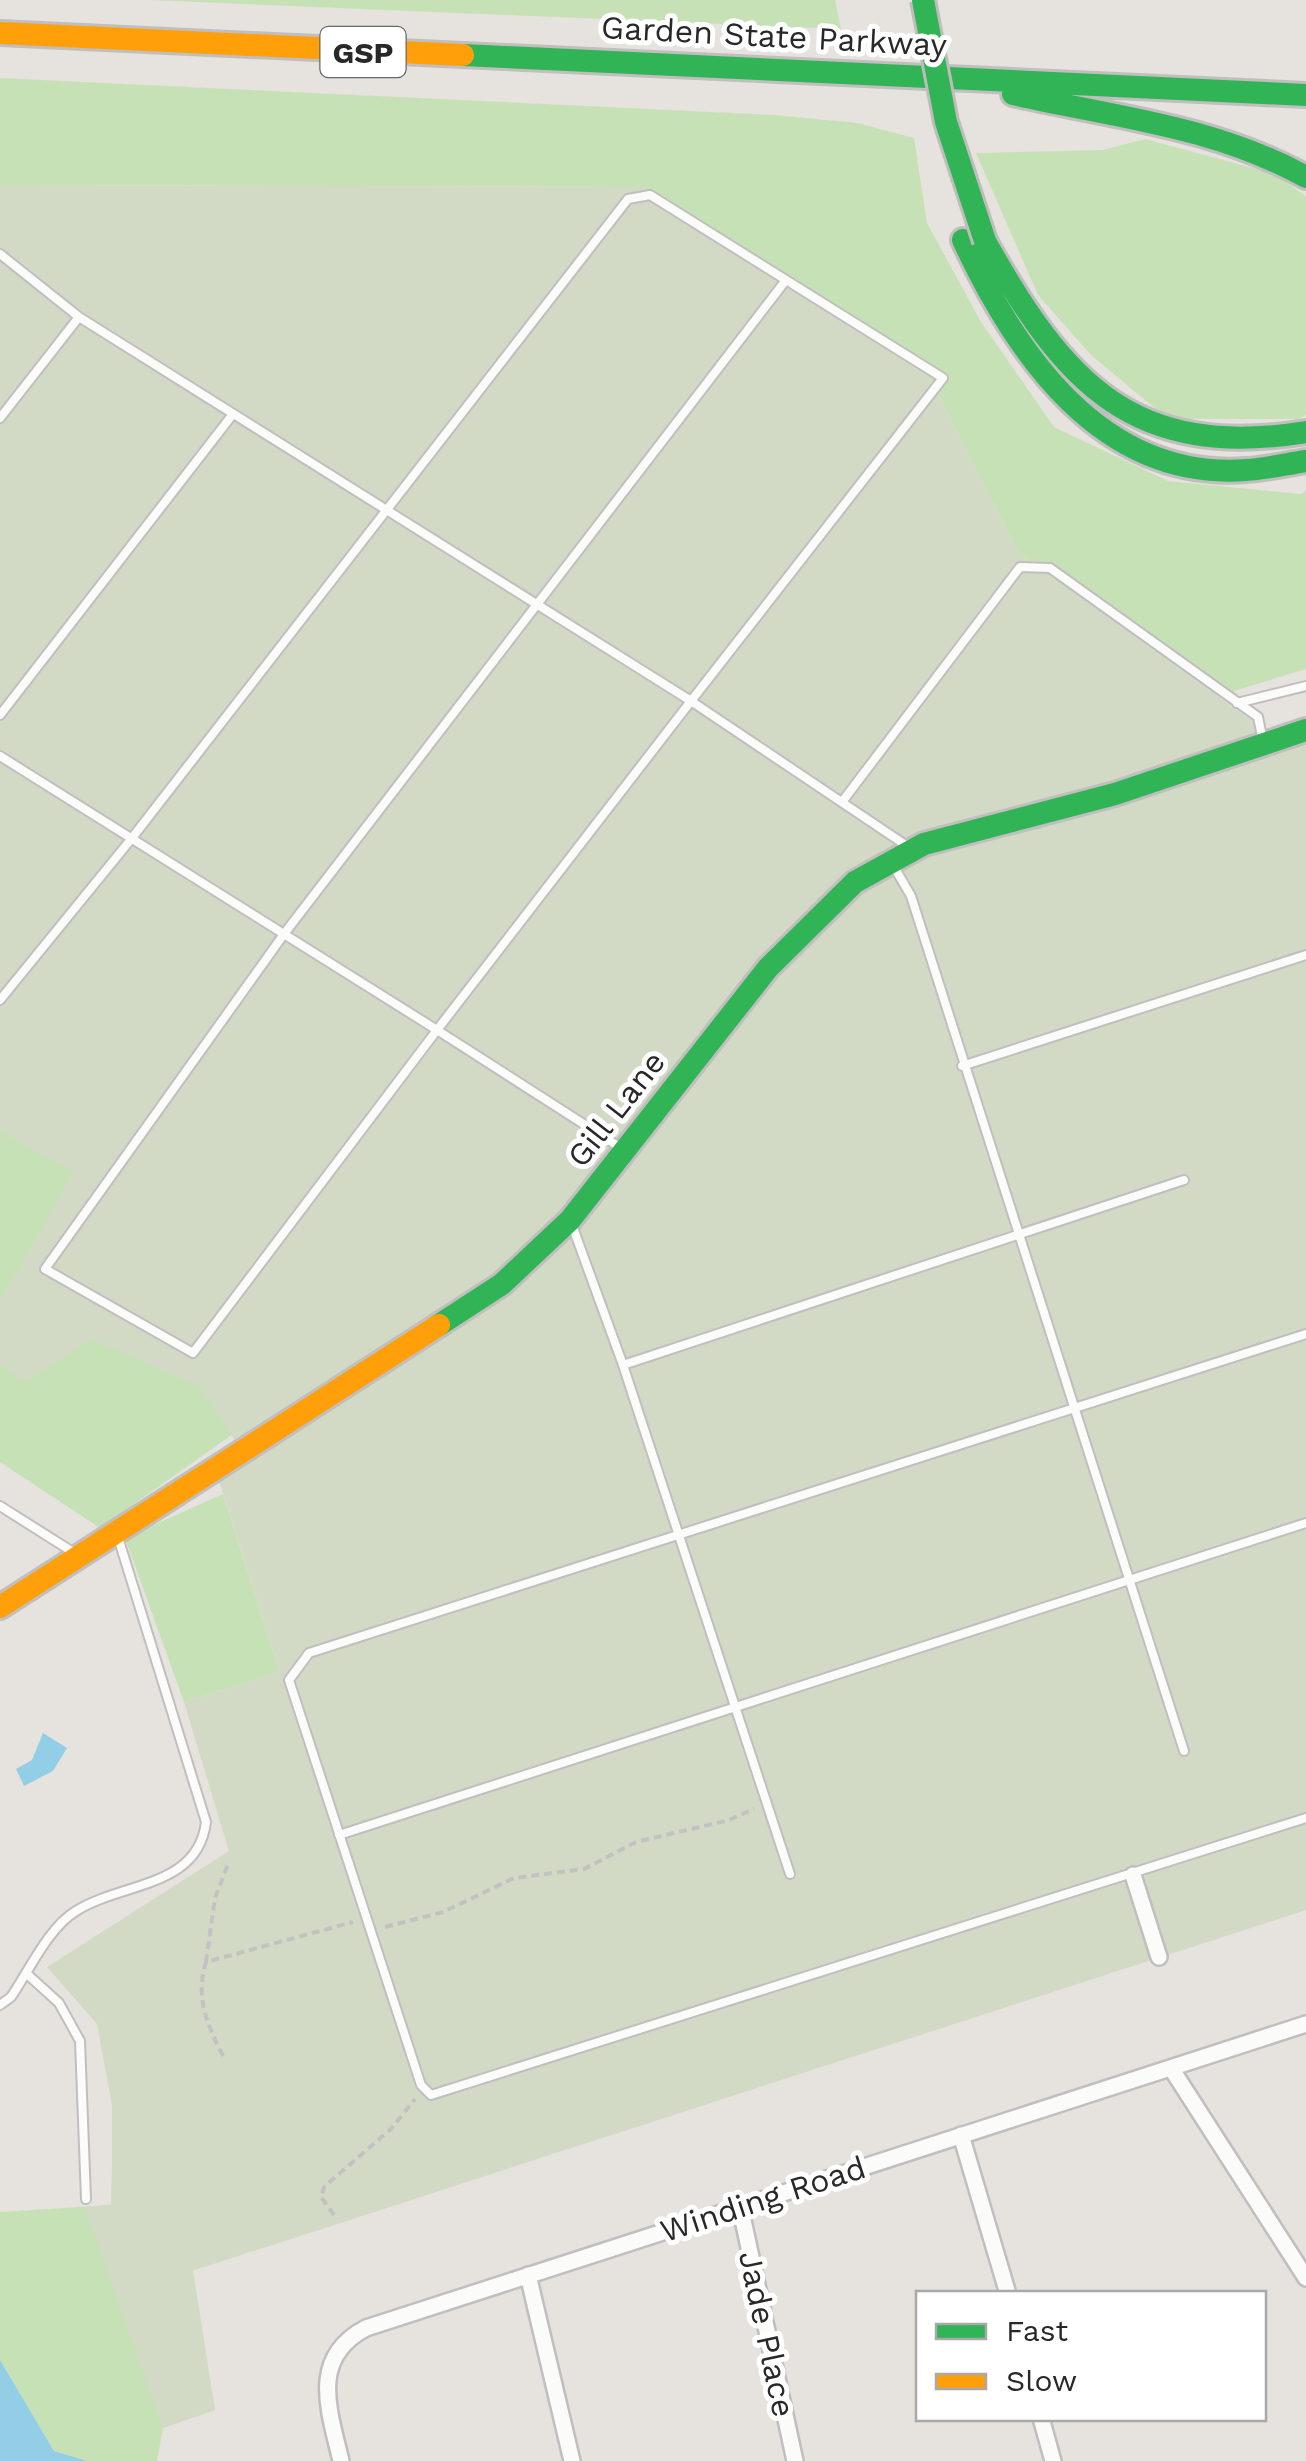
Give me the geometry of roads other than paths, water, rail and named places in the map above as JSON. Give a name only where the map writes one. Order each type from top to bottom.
[{"type":"main road","points":[[903,0],[928,129],[1017,347],[1054,393],[1094,426],[1152,455],[1201,467],[1251,469],[1306,461]]},
{"type":"main road","points":[[923,0],[974,241],[1053,348],[1087,384],[1126,412],[1151,424],[1207,439],[1251,442],[1306,432]]},
{"type":"main road","name":"Garden State Parkway","points":[[0,33],[1306,95]]},
{"type":"main road","points":[[947,77],[1086,113],[1174,122],[1211,132],[1306,177]]},
{"type":"main road","name":"Gill Lane","points":[[0,1606],[502,1284],[570,1220],[796,936],[855,882],[913,850],[960,833],[1114,794],[1306,730]]},
{"type":"street","points":[[1133,1875],[1160,1957]]},
{"type":"street","name":"Winding Road","points":[[341,2461],[326,2392],[326,2373],[336,2350],[349,2337],[528,2275],[1306,2024]]},
{"type":"street","points":[[1171,2068],[1306,2276]]},
{"type":"street","points":[[961,2136],[1007,2291]]},
{"type":"street","name":"Jade Place","points":[[740,2206],[795,2461]]},
{"type":"street","points":[[528,2275],[572,2461]]},
{"type":"street","points":[[1043,2421],[1053,2461]]},
{"type":"lane","points":[[0,1000],[132,838],[628,199],[650,195],[943,378],[437,1030],[193,1354],[45,1270],[284,934],[786,280]]},
{"type":"lane","points":[[0,254],[79,317],[691,701],[913,850]]},
{"type":"lane","points":[[0,418],[79,317]]},
{"type":"lane","points":[[0,715],[233,414]]},
{"type":"lane","points":[[842,802],[1020,567],[1050,568],[1238,703],[1258,718],[1264,744]]},
{"type":"lane","points":[[1238,703],[1306,686]]},
{"type":"lane","points":[[0,756],[625,1150]]},
{"type":"lane","points":[[890,861],[910,896],[1184,1751]]},
{"type":"lane","points":[[962,1066],[1306,955]]},
{"type":"lane","points":[[622,1365],[1184,1180]]},
{"type":"lane","points":[[570,1220],[680,1533],[790,1874]]},
{"type":"lane","points":[[1306,1334],[308,1653],[298,1661],[289,1680],[425,2088],[432,2095],[1306,1818]]},
{"type":"lane","points":[[0,1506],[81,1557]]},
{"type":"lane","points":[[340,1835],[1306,1523]]},
{"type":"lane","points":[[0,2004],[74,1912],[187,1864],[204,1840],[206,1822],[117,1534]]},
{"type":"lane","points":[[26,1974],[59,2003],[80,2041],[86,2199]]},
{"type":"water","points":[[43,1733],[67,1748],[53,1771],[24,1786],[16,1769],[32,1760]]},
{"type":"water","points":[[0,2360],[54,2451],[87,2461],[0,2461]]}]
